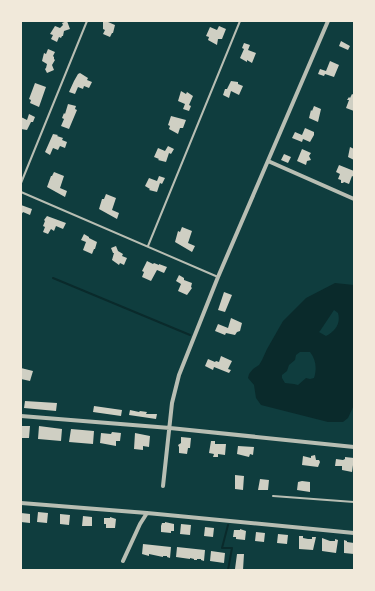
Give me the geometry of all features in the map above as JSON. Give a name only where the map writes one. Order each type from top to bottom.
[{"type":"street","points":[[164,486],[172,403],[180,375],[218,277],[328,21]]},
{"type":"street","points":[[268,161],[354,199]]},
{"type":"street","points":[[21,416],[170,428],[354,447]]},
{"type":"street","points":[[21,503],[147,513],[354,533]]},
{"type":"street","points":[[123,560],[140,524],[147,513]]},
{"type":"lane","points":[[21,183],[86,21]]},
{"type":"lane","points":[[148,246],[240,21]]},
{"type":"lane","points":[[21,192],[218,277]]},
{"type":"lane","points":[[273,496],[354,502]]},
{"type":"water","points":[[335,283],[354,285],[354,405],[348,418],[343,422],[328,422],[261,405],[256,398],[254,385],[248,378],[253,369],[259,365],[283,321],[306,298]],"holes":[[[334,310],[338,313],[339,321],[335,329],[326,336],[319,332]],[[300,352],[310,352],[314,358],[314,378],[306,378],[298,385],[285,383],[282,375],[287,371],[289,365],[295,360],[296,355]]]},
{"type":"building","points":[[67,21],[70,29],[64,31],[63,36],[61,38],[59,37],[57,42],[51,39],[53,35],[50,34],[55,26],[60,28],[63,25],[62,23]]},
{"type":"building","points":[[103,21],[109,21],[108,22],[115,25],[113,33],[110,37],[103,34],[105,30],[103,29]]},
{"type":"building","points":[[219,26],[226,29],[222,39],[218,39],[217,45],[208,40],[209,37],[206,36],[210,27],[217,30]]},
{"type":"building","points":[[341,41],[350,46],[348,50],[339,46]]},
{"type":"building","points":[[244,43],[250,45],[248,50],[256,53],[252,63],[240,58],[244,49],[242,48]]},
{"type":"building","points":[[48,49],[55,52],[53,56],[55,60],[52,65],[54,70],[47,73],[45,69],[47,64],[42,61],[44,53],[46,54]]},
{"type":"building","points":[[330,61],[339,65],[334,77],[325,74],[324,76],[318,74],[320,69],[326,71]]},
{"type":"building","points":[[80,73],[88,78],[87,80],[92,82],[89,88],[84,86],[83,89],[78,87],[75,94],[69,92],[78,74]]},
{"type":"building","points":[[231,81],[238,82],[238,84],[243,86],[239,95],[231,91],[229,98],[223,95],[225,89],[227,89]]},
{"type":"building","points":[[35,83],[46,87],[39,107],[30,103],[31,100],[29,99]]},
{"type":"building","points":[[181,91],[186,94],[187,92],[193,96],[189,105],[191,106],[189,111],[183,109],[185,104],[178,101]]},
{"type":"building","points":[[352,94],[354,95],[354,111],[346,108],[349,100],[347,100]]},
{"type":"building","points":[[68,104],[76,106],[75,109],[77,110],[69,129],[61,126],[64,119],[62,118]]},
{"type":"building","points":[[314,106],[321,109],[318,122],[309,118],[311,110],[312,111]]},
{"type":"building","points":[[29,114],[35,117],[33,122],[31,122],[27,130],[21,129],[21,117],[27,120]]},
{"type":"building","points":[[171,116],[186,120],[183,128],[180,128],[178,134],[169,129],[170,126],[168,125]]},
{"type":"building","points":[[305,128],[314,132],[310,142],[303,139],[302,142],[292,138],[295,132],[302,135]]},
{"type":"building","points":[[53,134],[58,135],[57,136],[63,138],[62,140],[67,142],[65,148],[60,146],[58,150],[53,148],[50,155],[45,152]]},
{"type":"building","points":[[168,146],[174,149],[171,154],[169,153],[166,162],[158,160],[159,159],[154,157],[158,148],[165,151]]},
{"type":"building","points":[[350,147],[354,149],[354,160],[348,157]]},
{"type":"building","points":[[302,149],[311,153],[309,156],[311,160],[307,161],[306,165],[297,161]]},
{"type":"building","points":[[284,154],[291,157],[288,163],[281,160]]},
{"type":"building","points":[[339,165],[354,171],[354,177],[352,176],[349,184],[344,182],[341,183],[341,180],[338,179],[340,174],[336,172]]},
{"type":"building","points":[[54,172],[64,176],[60,188],[67,191],[65,197],[47,187]]},
{"type":"building","points":[[159,176],[165,178],[162,184],[160,183],[157,192],[149,190],[150,189],[145,186],[149,178],[157,181]]},
{"type":"building","points":[[106,194],[116,198],[112,210],[119,213],[117,219],[99,209],[102,199],[104,199]]},
{"type":"building","points":[[21,205],[32,209],[30,215],[23,212],[21,215]]},
{"type":"building","points":[[47,216],[66,223],[63,229],[56,226],[54,231],[51,229],[48,234],[43,232],[45,227],[43,226],[44,220]]},
{"type":"building","points":[[182,227],[192,231],[188,243],[195,246],[192,252],[175,242],[178,231],[180,232]]},
{"type":"building","points":[[84,234],[97,242],[92,254],[83,250],[86,242],[81,240]]},
{"type":"building","points":[[116,246],[118,251],[123,254],[122,256],[127,258],[124,265],[120,263],[119,265],[112,260],[114,253],[111,248]]},
{"type":"building","points":[[147,261],[167,267],[164,273],[157,270],[151,281],[142,277],[144,272],[142,271]]},
{"type":"building","points":[[179,275],[184,278],[184,280],[192,283],[192,288],[187,295],[178,291],[181,284],[176,281]]},
{"type":"building","points":[[224,292],[232,295],[225,312],[218,310]]},
{"type":"building","points":[[231,318],[242,323],[240,331],[235,335],[226,333],[225,335],[215,331],[218,324],[228,328]]},
{"type":"building","points":[[221,356],[232,361],[228,369],[231,370],[229,373],[214,367],[213,370],[205,366],[208,359],[219,362]]},
{"type":"building","points":[[21,368],[33,371],[30,381],[21,379]]},
{"type":"building","points":[[25,401],[57,403],[56,411],[24,408]]},
{"type":"building","points":[[94,406],[122,410],[121,416],[93,412]]},
{"type":"building","points":[[130,410],[147,412],[146,414],[157,414],[156,419],[129,415]]},
{"type":"building","points":[[21,426],[30,426],[29,438],[21,438]]},
{"type":"building","points":[[39,426],[62,429],[61,441],[38,439]]},
{"type":"building","points":[[71,429],[94,431],[93,444],[69,442]]},
{"type":"building","points":[[112,432],[121,433],[120,441],[116,441],[116,446],[100,443],[101,433],[111,434]]},
{"type":"building","points":[[135,433],[150,436],[149,447],[143,446],[143,450],[134,449]]},
{"type":"building","points":[[181,437],[191,438],[190,448],[188,448],[187,454],[179,453],[178,445],[181,443]]},
{"type":"building","points":[[211,441],[215,441],[215,444],[226,444],[225,455],[218,454],[218,457],[213,457],[214,454],[209,453]]},
{"type":"building","points":[[238,446],[254,447],[253,455],[250,454],[249,457],[237,454]]},
{"type":"building","points":[[315,455],[316,460],[319,460],[320,462],[318,467],[302,465],[303,456],[311,458],[311,456]]},
{"type":"building","points":[[345,457],[354,458],[352,472],[342,470],[342,466],[335,466],[336,459],[343,460]]},
{"type":"building","points":[[235,475],[244,476],[243,490],[235,489]]},
{"type":"building","points":[[260,479],[269,480],[268,490],[258,490]]},
{"type":"building","points":[[298,482],[310,482],[310,492],[297,490]]},
{"type":"building","points":[[38,512],[48,513],[47,523],[37,522]]},
{"type":"building","points":[[21,513],[30,514],[30,523],[21,522]]},
{"type":"building","points":[[60,514],[70,515],[69,525],[60,524]]},
{"type":"building","points":[[83,516],[92,517],[92,526],[82,526]]},
{"type":"building","points":[[110,517],[116,519],[115,528],[106,528],[106,524],[104,524],[104,518]]},
{"type":"building","points":[[165,522],[174,524],[174,531],[171,531],[171,533],[161,532],[162,523]]},
{"type":"building","points":[[181,524],[191,525],[190,535],[180,534]]},
{"type":"building","points":[[205,527],[214,528],[213,537],[204,536]]},
{"type":"building","points":[[240,529],[246,531],[245,540],[236,539],[236,537],[233,537],[234,530]]},
{"type":"building","points":[[256,532],[265,533],[264,542],[255,541]]},
{"type":"building","points":[[278,534],[288,535],[287,544],[277,543]]},
{"type":"building","points":[[299,536],[303,536],[303,538],[308,539],[316,537],[313,550],[299,549]]},
{"type":"building","points":[[322,538],[330,541],[335,541],[335,539],[338,540],[336,553],[322,551]]},
{"type":"building","points":[[344,540],[354,543],[354,554],[344,553]]},
{"type":"building","points":[[143,544],[171,547],[170,558],[167,556],[163,557],[149,554],[149,556],[142,554]]},
{"type":"building","points":[[177,547],[205,550],[204,561],[201,559],[194,560],[190,558],[176,557]]},
{"type":"building","points":[[211,551],[225,553],[224,563],[210,561]]},
{"type":"building","points":[[237,554],[244,554],[243,570],[235,569]]},
{"type":"waterway","points":[[53,278],[190,335]]},
{"type":"waterway","points":[[228,525],[222,548],[232,548],[228,570]]}]
